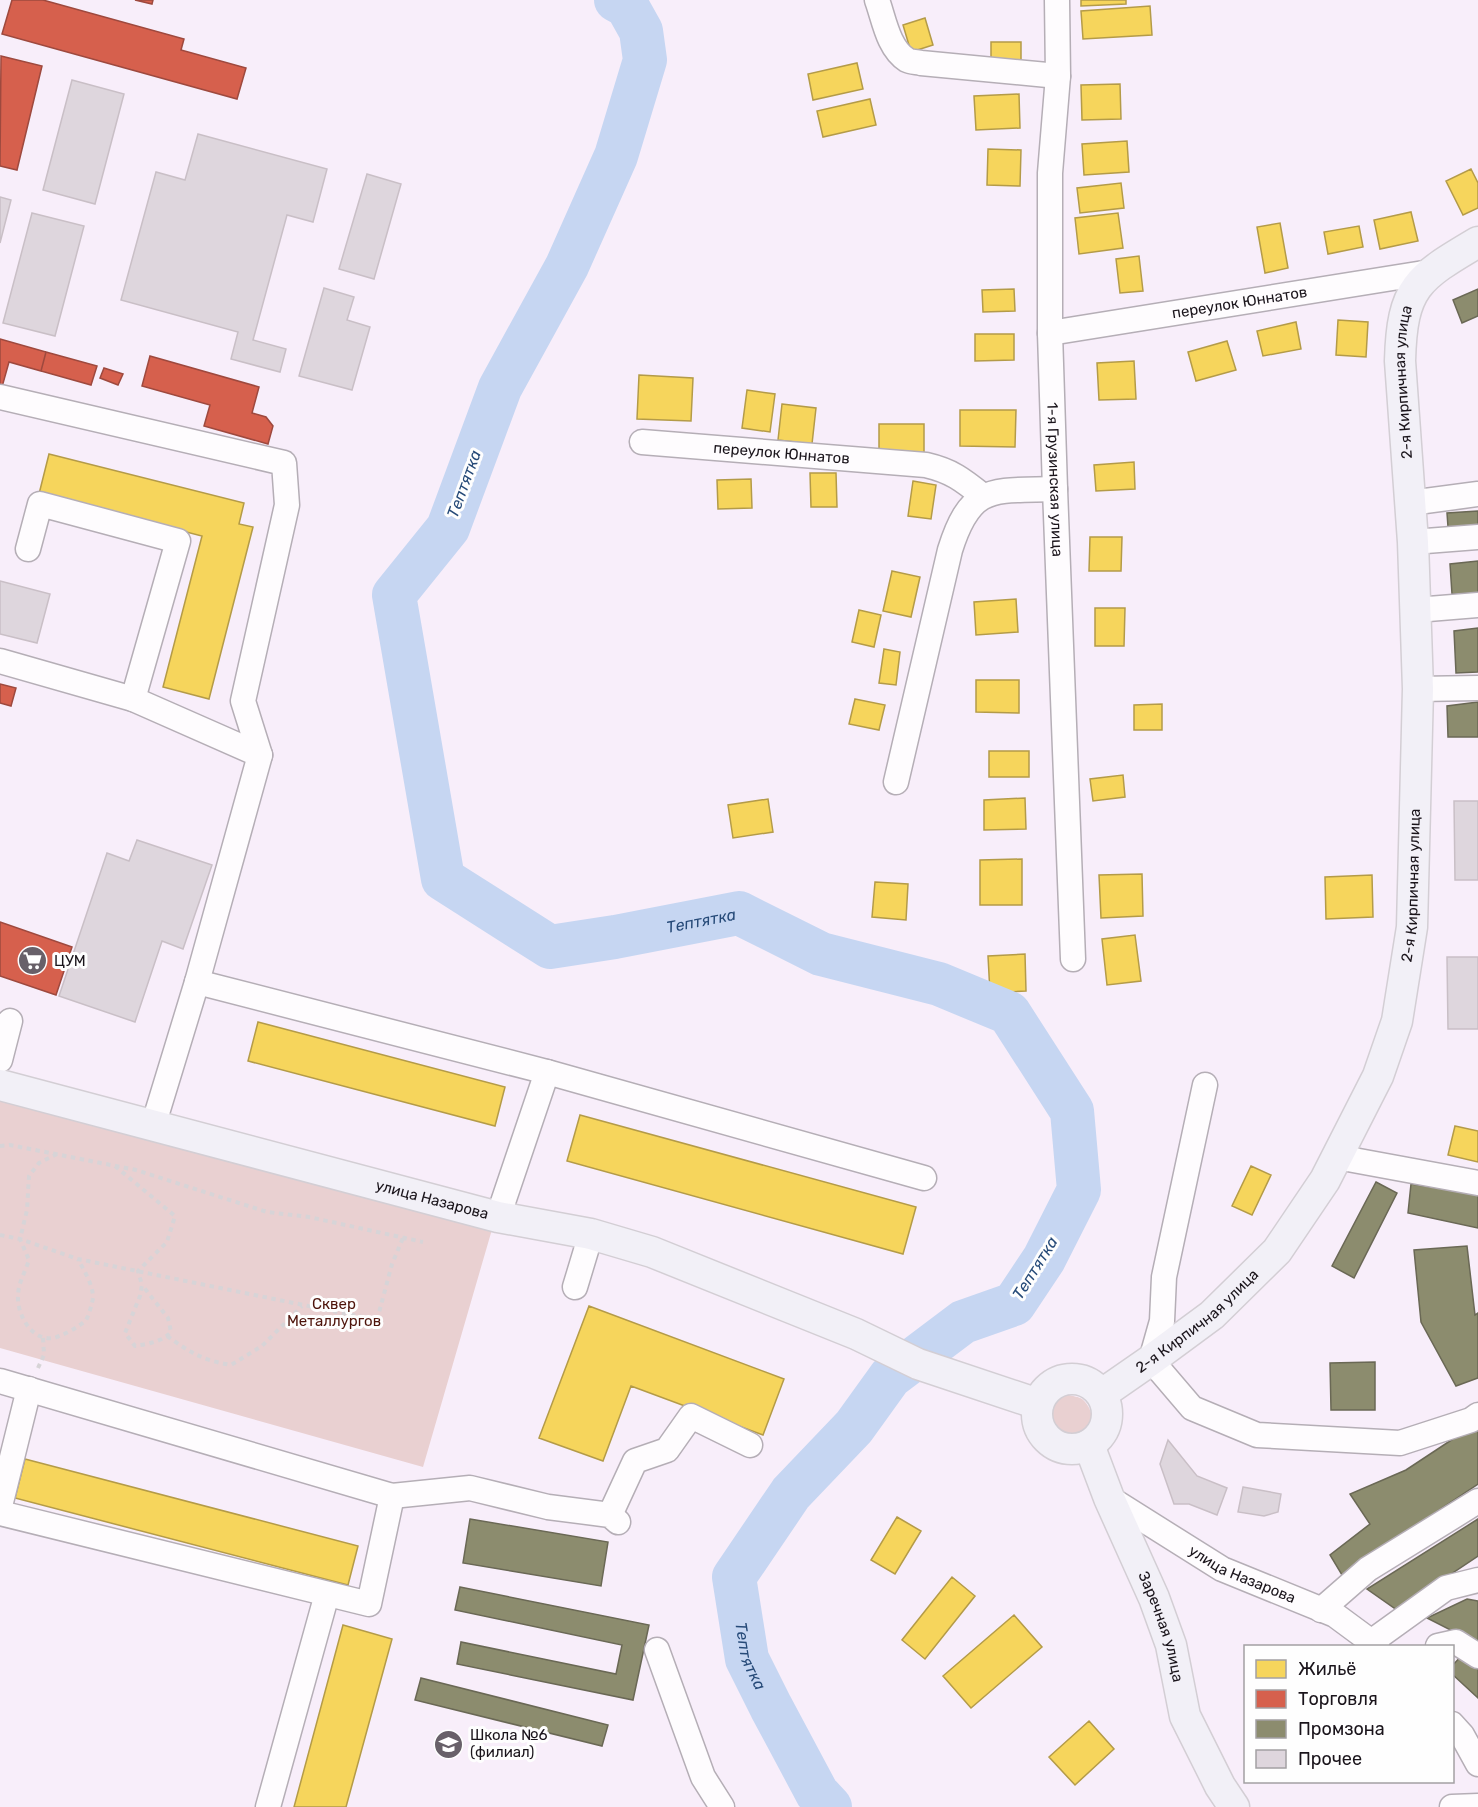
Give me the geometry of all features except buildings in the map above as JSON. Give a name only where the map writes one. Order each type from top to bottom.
[{"type":"main road","name":"2-я Кирпичная улица","points":[[1102,1394],[1212,1315],[1277,1251],[1325,1180],[1378,1076],[1397,1021],[1412,927],[1418,689],[1413,542],[1401,333],[1411,296],[1419,283],[1430,272],[1478,242]]},
{"type":"main road","name":"улица Назарова","points":[[0,1085],[498,1217],[591,1234],[652,1252],[856,1334],[918,1364],[1038,1404]]},
{"type":"main road","points":[[1076,1379],[1091,1384],[1102,1394],[1108,1418],[1104,1431],[1093,1443],[1077,1450],[1061,1448],[1044,1437],[1036,1419],[1038,1404],[1048,1387],[1063,1380],[1076,1379]]},
{"type":"main road","name":"Заречная улица","points":[[1089,1445],[1108,1498],[1154,1598],[1171,1645],[1185,1716],[1220,1786],[1234,1807]]},
{"type":"street","points":[[878,0],[888,34],[896,50],[908,60],[1058,76]]},
{"type":"street","name":"1-я Грузинская улица","points":[[1057,0],[1058,76],[1050,173],[1050,333],[1073,959]]},
{"type":"street","name":"переулок Юннатов","points":[[1050,333],[1430,272]]},
{"type":"street","points":[[0,397],[284,464],[287,505],[243,701],[260,755],[197,982],[153,1126]]},
{"type":"street","name":"переулок Юннатов","points":[[642,442],[926,465],[944,469],[958,476],[983,496]]},
{"type":"street","points":[[896,782],[950,550],[956,531],[967,510],[983,496],[998,491],[1055,489]]},
{"type":"street","points":[[1410,503],[1478,494]]},
{"type":"street","points":[[28,549],[40,504],[178,541],[133,699]]},
{"type":"street","points":[[1413,542],[1478,537]]},
{"type":"street","points":[[1416,610],[1478,605]]},
{"type":"street","points":[[0,661],[133,699],[260,755]]},
{"type":"street","points":[[1418,689],[1478,688]]},
{"type":"street","points":[[197,982],[547,1072],[924,1178]]},
{"type":"street","points":[[0,1060],[10,1020]]},
{"type":"street","points":[[498,1217],[547,1072]]},
{"type":"street","points":[[1205,1085],[1164,1277],[1162,1321],[1152,1360],[1192,1408],[1257,1435],[1400,1443],[1471,1420],[1478,1415]]},
{"type":"street","points":[[1337,1156],[1478,1183]]},
{"type":"street","points":[[575,1287],[591,1234]]},
{"type":"street","points":[[0,1381],[392,1496],[470,1488],[548,1508],[614,1518],[635,1461],[667,1450],[691,1416],[750,1445]]},
{"type":"street","points":[[0,1506],[29,1389]]},
{"type":"street","points":[[0,1513],[369,1604],[392,1496]]},
{"type":"street","name":"улица Назарова","points":[[1108,1498],[1222,1569],[1335,1615],[1374,1644]]},
{"type":"street","points":[[1321,1610],[1368,1569],[1478,1501]]},
{"type":"street","points":[[1374,1644],[1446,1588],[1478,1579]]},
{"type":"street","points":[[268,1807],[327,1594]]},
{"type":"street","points":[[1445,1645],[1456,1642],[1478,1656]]},
{"type":"street","points":[[657,1650],[703,1777],[722,1807]]},
{"type":"street","points":[[1454,1726],[1462,1735],[1478,1764]]},
{"type":"street","points":[[1452,1807],[1478,1806]]},
{"type":"path","points":[[0,1146],[10,1145],[115,1165],[267,1212],[309,1217],[423,1242]]},
{"type":"path","points":[[58,1154],[39,1163],[30,1176],[27,1210],[20,1239],[29,1260],[18,1296],[20,1312],[26,1325],[44,1337],[53,1338],[72,1330],[86,1320],[93,1296],[91,1285],[78,1259]]},
{"type":"path","points":[[115,1165],[175,1216],[167,1242],[138,1271]]},
{"type":"path","points":[[0,1235],[20,1239],[78,1259],[377,1320],[392,1264],[403,1238]]},
{"type":"path","points":[[138,1271],[142,1285],[168,1318],[171,1332],[167,1336],[135,1346],[125,1333],[142,1285]]},
{"type":"path","points":[[167,1336],[191,1353],[211,1362],[231,1365],[262,1346],[302,1305]]},
{"type":"path","points":[[29,1389],[44,1355],[44,1337]]},
{"type":"green space","name":"Сквер Металлургов","points":[[0,1100],[493,1226],[423,1467],[0,1348]]},
{"type":"green space","points":[[1069,1395],[1081,1398],[1085,1402],[1092,1419],[1088,1432],[1083,1437],[1063,1441],[1051,1435],[1045,1420],[1052,1401]]},
{"type":"waterway","name":"Тептятка","points":[[616,0],[627,6],[641,31],[645,60],[616,156],[567,266],[500,388],[448,528],[394,595],[443,879],[550,947],[739,913],[821,954],[939,984],[1009,1013],[1072,1111],[1079,1190],[1044,1259],[1014,1304],[963,1322],[890,1377],[854,1427],[791,1493],[734,1577],[747,1659],[817,1793],[830,1807]]},
{"type":"place","name":"ЦУМ","points":[[33,961]]},
{"type":"place","name":"Школа №6 (филиал)","points":[[449,1744]]}]
